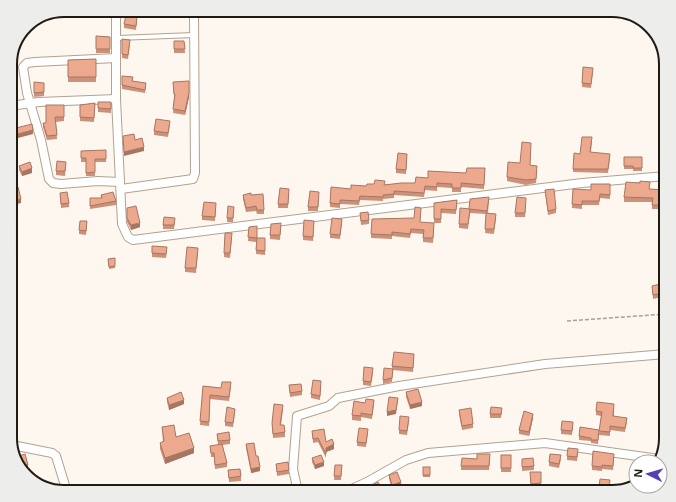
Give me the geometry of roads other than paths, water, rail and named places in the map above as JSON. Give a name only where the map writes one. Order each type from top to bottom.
[{"type":"street","points":[[116,17],[116,99],[122,224],[128,237],[133,240],[582,183],[659,177]]},
{"type":"street","points":[[116,58],[27,62],[23,67],[30,103],[42,140],[49,179],[53,183],[98,181],[120,186],[193,179],[195,173],[194,17]]},
{"type":"street","points":[[17,105],[116,99]]},
{"type":"street","points":[[296,485],[293,469],[297,416],[329,406],[338,398],[399,386],[545,364],[659,355]]},
{"type":"street","points":[[360,485],[406,460],[428,453],[546,443],[628,455]]},
{"type":"street","points":[[18,446],[45,451],[56,456],[65,485]]},
{"type":"lane","points":[[117,38],[194,35]]}]
